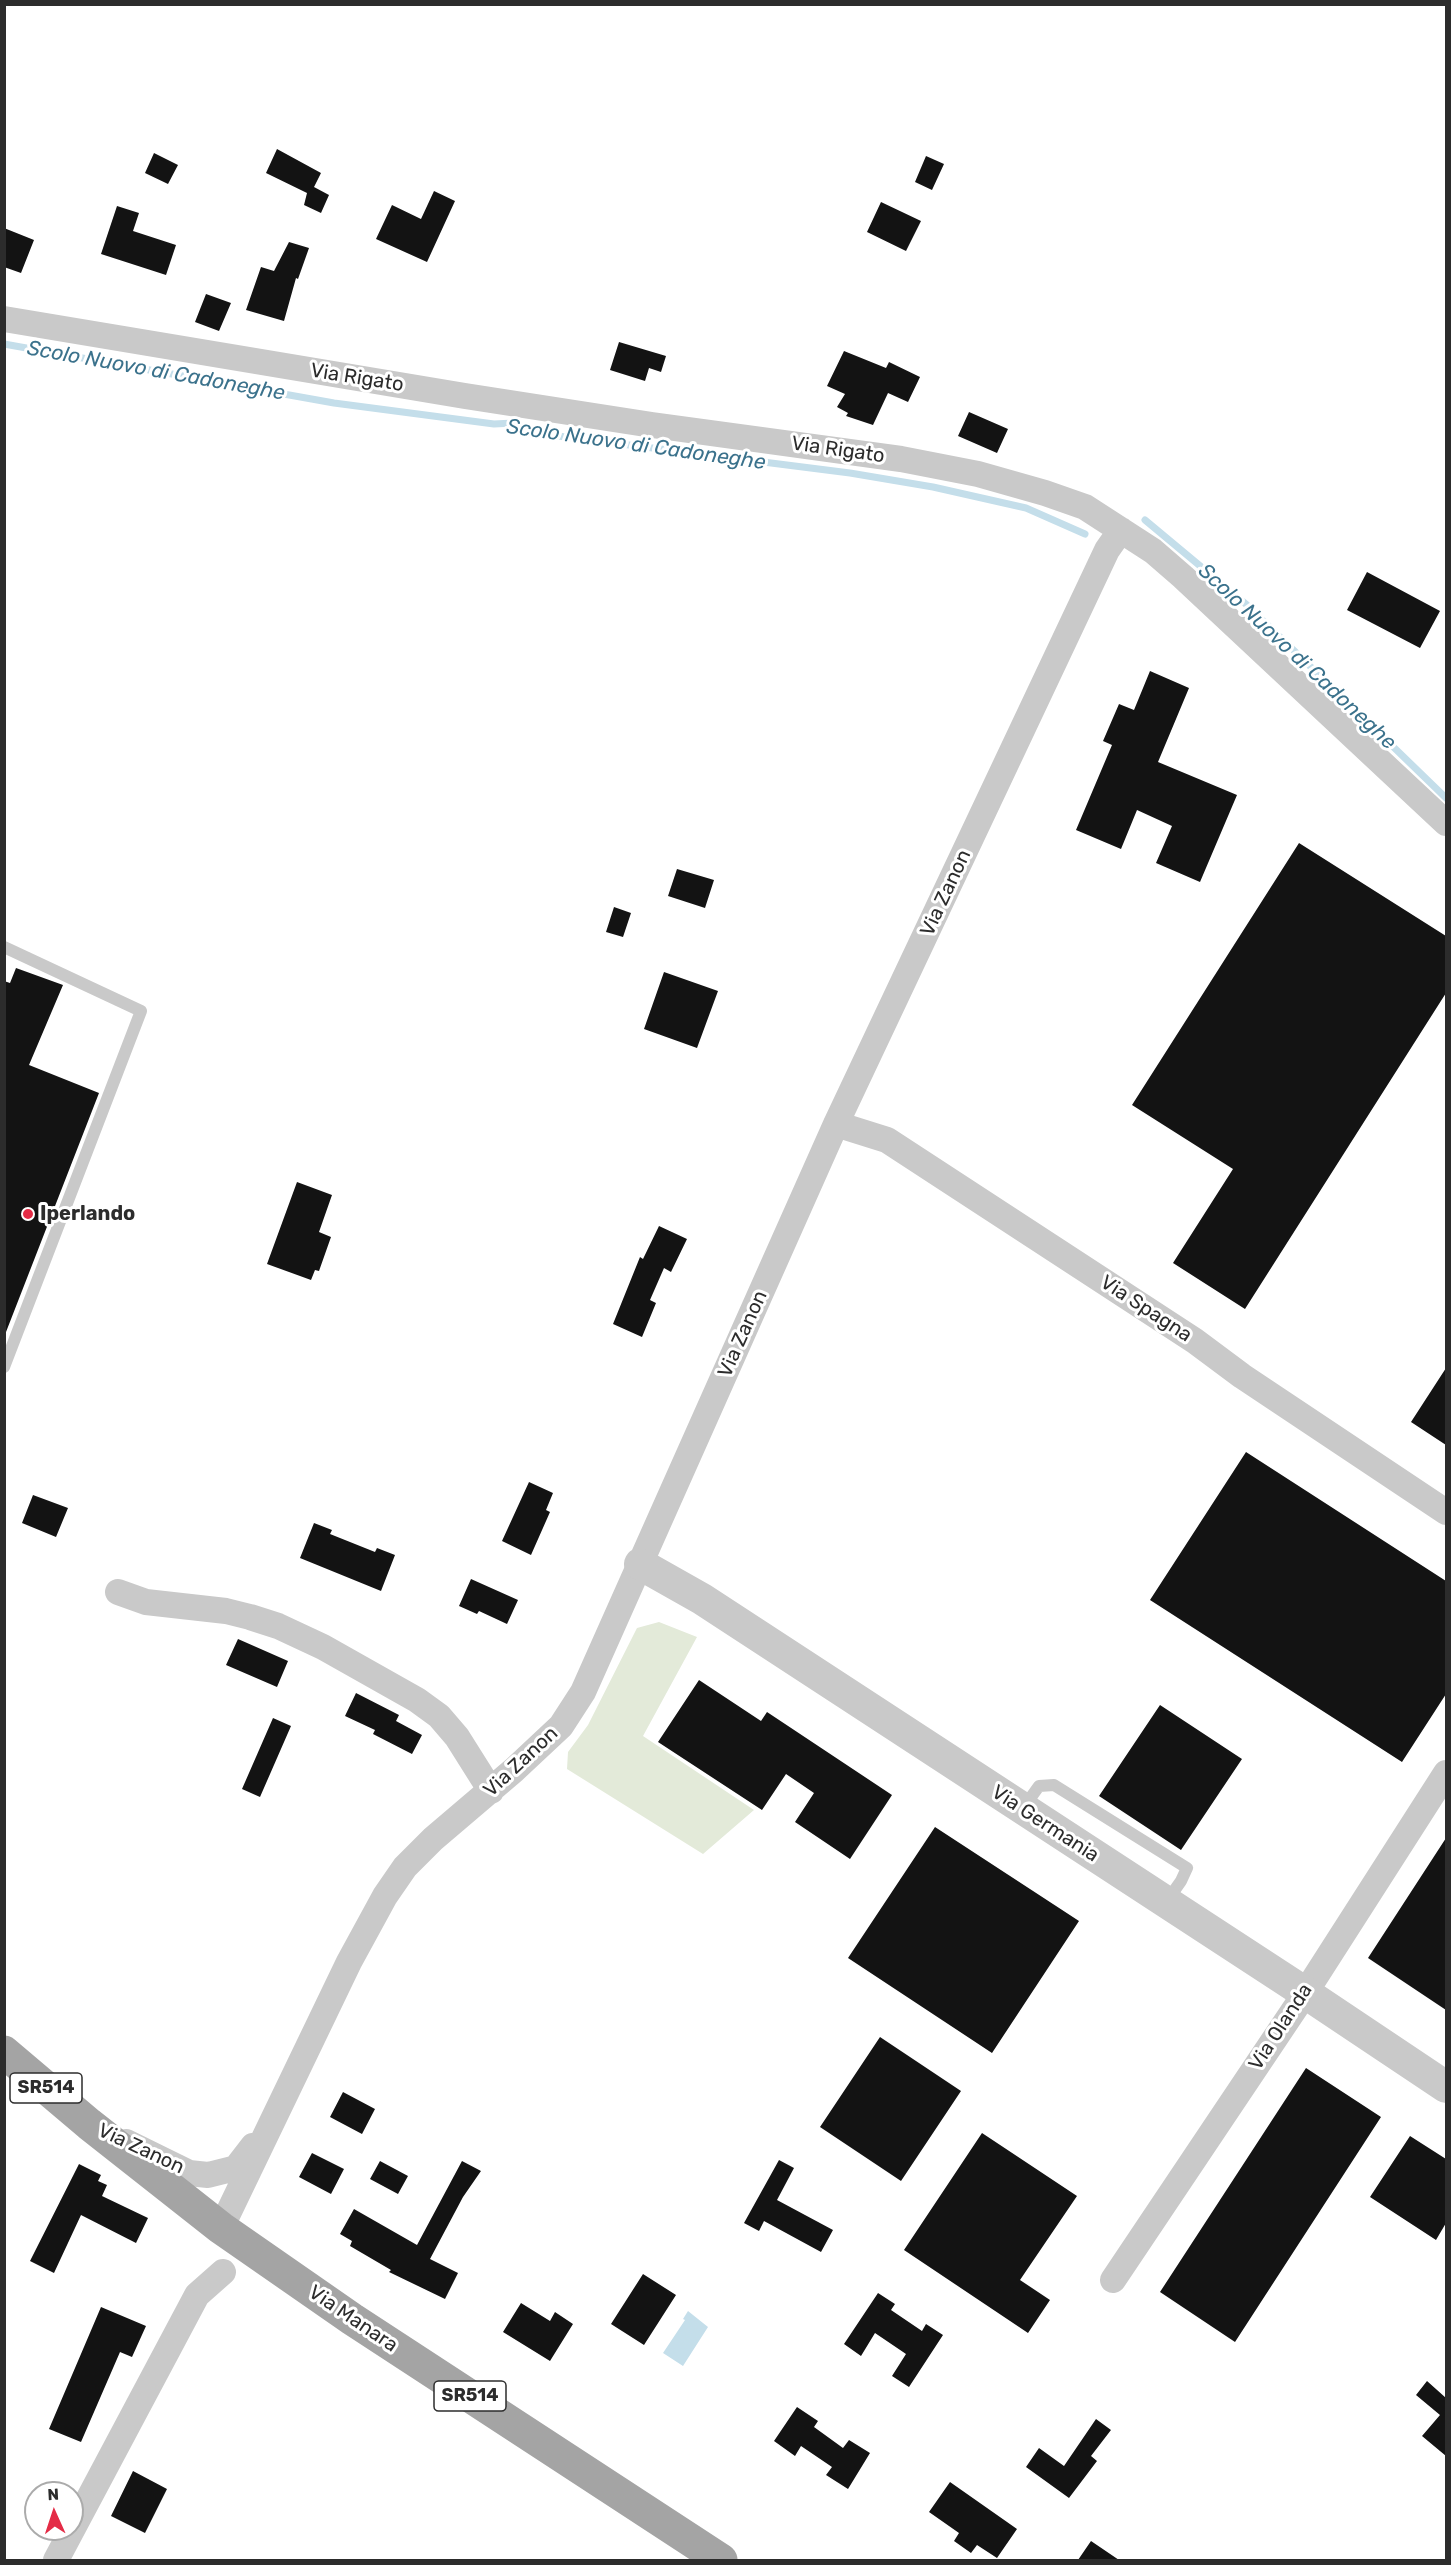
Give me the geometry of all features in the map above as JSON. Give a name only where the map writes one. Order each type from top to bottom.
[{"type":"main road","name":"Via Manara","points":[[4,2052],[89,2124],[221,2228],[352,2319],[722,2560]]},
{"type":"street","name":"Via Rigato","points":[[4,319],[465,396],[652,425],[901,459],[978,474],[1045,493],[1085,507],[1153,551],[1446,823]]},
{"type":"street","name":"Via Zanon","points":[[221,2228],[292,2085],[349,1962],[385,1896],[405,1867],[433,1839],[491,1791],[561,1726],[583,1692],[836,1124],[1107,550],[1121,530]]},
{"type":"street","name":"Via Spagna","points":[[836,1124],[887,1140],[1195,1341],[1242,1376],[1446,1512]]},
{"type":"street","name":"Via Germania","points":[[640,1564],[702,1599],[1304,1992],[1446,2088]]},
{"type":"street","points":[[118,1592],[146,1602],[226,1611],[250,1617],[278,1626],[323,1647],[417,1700],[439,1716],[457,1737],[491,1791]]},
{"type":"street","name":"Via Olanda","points":[[1113,2280],[1446,1773]]},
{"type":"street","name":"Via Zanon","points":[[89,2124],[189,2173],[208,2175],[222,2173],[236,2168],[265,2130],[292,2085]]},
{"type":"street","points":[[56,2560],[197,2295],[223,2272]]},
{"type":"lane","points":[[4,947],[141,1011],[4,1368]]},
{"type":"green space","points":[[659,1622],[697,1637],[643,1736],[754,1810],[703,1854],[567,1769],[568,1752],[588,1725],[637,1628]]},
{"type":"water","points":[[688,2311],[708,2327],[683,2366],[663,2353],[685,2320],[683,2319]]},
{"type":"building","points":[[277,149],[321,173],[314,187],[329,195],[321,213],[304,205],[307,193],[266,173]]},
{"type":"building","points":[[154,153],[178,165],[168,184],[145,173]]},
{"type":"building","points":[[926,156],[944,164],[932,190],[915,182]]},
{"type":"building","points":[[434,191],[455,201],[427,262],[376,239],[392,205],[421,219]]},
{"type":"building","points":[[881,202],[921,221],[906,251],[867,232]]},
{"type":"building","points":[[117,206],[139,213],[133,231],[176,245],[166,275],[101,254]]},
{"type":"building","points":[[4,228],[34,240],[21,273],[4,267]]},
{"type":"building","points":[[289,242],[309,248],[298,279],[296,278],[284,321],[246,310],[261,267],[274,271]]},
{"type":"building","points":[[206,294],[231,303],[219,331],[195,322]]},
{"type":"building","points":[[619,342],[666,356],[661,372],[649,368],[645,381],[610,370]]},
{"type":"building","points":[[844,351],[886,368],[889,362],[920,377],[908,402],[888,393],[873,425],[846,416],[848,413],[837,407],[845,394],[827,386]]},
{"type":"building","points":[[969,412],[1008,429],[997,453],[958,436]]},
{"type":"building","points":[[1367,572],[1440,611],[1420,648],[1347,610]]},
{"type":"building","points":[[1150,671],[1189,688],[1158,762],[1237,795],[1200,882],[1156,863],[1172,826],[1137,810],[1121,849],[1076,830],[1112,745],[1103,741],[1119,704],[1134,710]]},
{"type":"building","points":[[1299,843],[1446,936],[1446,993],[1245,1309],[1173,1263],[1233,1169],[1132,1105]]},
{"type":"building","points":[[677,869],[714,880],[705,908],[668,896]]},
{"type":"building","points":[[614,907],[631,913],[623,937],[606,932]]},
{"type":"building","name":"Iperlando","points":[[16,968],[63,985],[29,1065],[99,1093],[6,1332],[4,981],[10,983]]},
{"type":"building","points":[[664,972],[718,991],[697,1048],[644,1029]]},
{"type":"building","points":[[297,1182],[332,1195],[319,1232],[331,1237],[319,1271],[315,1270],[311,1280],[267,1264]]},
{"type":"building","points":[[659,1226],[687,1239],[671,1272],[664,1268],[650,1300],[656,1303],[642,1337],[613,1324],[640,1257],[643,1259]]},
{"type":"building","points":[[1446,1368],[1446,1445],[1411,1422]]},
{"type":"building","points":[[1246,1452],[1446,1581],[1446,1694],[1402,1762],[1150,1600]]},
{"type":"building","points":[[529,1482],[553,1493],[546,1510],[550,1512],[531,1555],[502,1541]]},
{"type":"building","points":[[33,1495],[68,1508],[56,1537],[22,1523]]},
{"type":"building","points":[[314,1523],[332,1530],[330,1534],[375,1552],[377,1548],[395,1555],[381,1591],[300,1558]]},
{"type":"building","points":[[471,1579],[518,1600],[507,1624],[479,1611],[477,1614],[459,1606]]},
{"type":"building","points":[[238,1639],[288,1661],[277,1687],[226,1665]]},
{"type":"building","points":[[699,1680],[761,1721],[767,1712],[892,1795],[850,1859],[795,1822],[814,1793],[786,1774],[762,1810],[658,1742]]},
{"type":"building","points":[[356,1693],[399,1715],[396,1721],[422,1735],[412,1754],[373,1734],[375,1730],[345,1716]]},
{"type":"building","points":[[1160,1705],[1242,1759],[1181,1850],[1099,1796]]},
{"type":"building","points":[[273,1718],[291,1726],[260,1797],[242,1789]]},
{"type":"building","points":[[935,1827],[1079,1921],[992,2053],[848,1958]]},
{"type":"building","points":[[1446,1838],[1446,2010],[1368,1958]]},
{"type":"building","points":[[880,2037],[961,2091],[901,2181],[820,2127]]},
{"type":"building","points":[[1306,2068],[1381,2117],[1235,2342],[1160,2292]]},
{"type":"building","points":[[343,2092],[375,2109],[362,2134],[330,2117]]},
{"type":"building","points":[[982,2133],[1077,2196],[1020,2280],[1050,2300],[1028,2333],[904,2250]]},
{"type":"building","points":[[1410,2136],[1446,2159],[1446,2223],[1436,2240],[1370,2197]]},
{"type":"building","points":[[312,2153],[344,2169],[331,2194],[299,2177]]},
{"type":"building","points":[[779,2160],[794,2168],[777,2200],[833,2230],[821,2252],[764,2221],[759,2231],[744,2223]]},
{"type":"building","points":[[380,2161],[408,2176],[398,2194],[370,2179]]},
{"type":"building","points":[[462,2161],[481,2171],[463,2197],[430,2259],[458,2273],[445,2299],[389,2272],[391,2270],[350,2246],[352,2241],[340,2234],[354,2209],[417,2245]]},
{"type":"building","points":[[79,2164],[101,2175],[98,2181],[107,2185],[102,2196],[148,2218],[136,2243],[81,2215],[54,2273],[30,2261]]},
{"type":"building","points":[[643,2274],[676,2295],[644,2345],[611,2324]]},
{"type":"building","points":[[878,2293],[895,2304],[891,2310],[922,2331],[926,2324],[943,2335],[909,2387],[892,2376],[906,2354],[875,2333],[861,2356],[844,2344]]},
{"type":"building","points":[[521,2303],[550,2321],[555,2312],[573,2324],[550,2361],[503,2332]]},
{"type":"building","points":[[101,2307],[146,2326],[132,2357],[120,2352],[81,2442],[49,2429]]},
{"type":"building","points":[[1427,2381],[1446,2398],[1446,2456],[1422,2436],[1440,2415],[1416,2395]]},
{"type":"building","points":[[797,2407],[818,2421],[814,2427],[843,2448],[849,2440],[870,2453],[848,2489],[826,2475],[832,2467],[801,2446],[795,2456],[774,2441]]},
{"type":"building","points":[[1096,2419],[1111,2430],[1091,2456],[1097,2461],[1069,2498],[1026,2467],[1039,2448],[1064,2466]]},
{"type":"building","points":[[133,2471],[167,2489],[145,2533],[111,2516]]},
{"type":"building","points":[[950,2482],[1017,2529],[997,2558],[977,2545],[971,2553],[954,2541],[959,2533],[929,2512]]},
{"type":"building","points":[[1091,2541],[1119,2560],[1078,2560]]},
{"type":"waterway","name":"Scolo Nuovo di Cadoneghe","points":[[4,344],[334,403],[494,424],[514,423],[550,435],[850,473],[933,487],[1026,508],[1085,534]]},
{"type":"waterway","name":"Scolo Nuovo di Cadoneghe","points":[[1145,520],[1247,605],[1446,798]]},
{"type":"place","name":"Iperlando","points":[[28,1214]]}]
